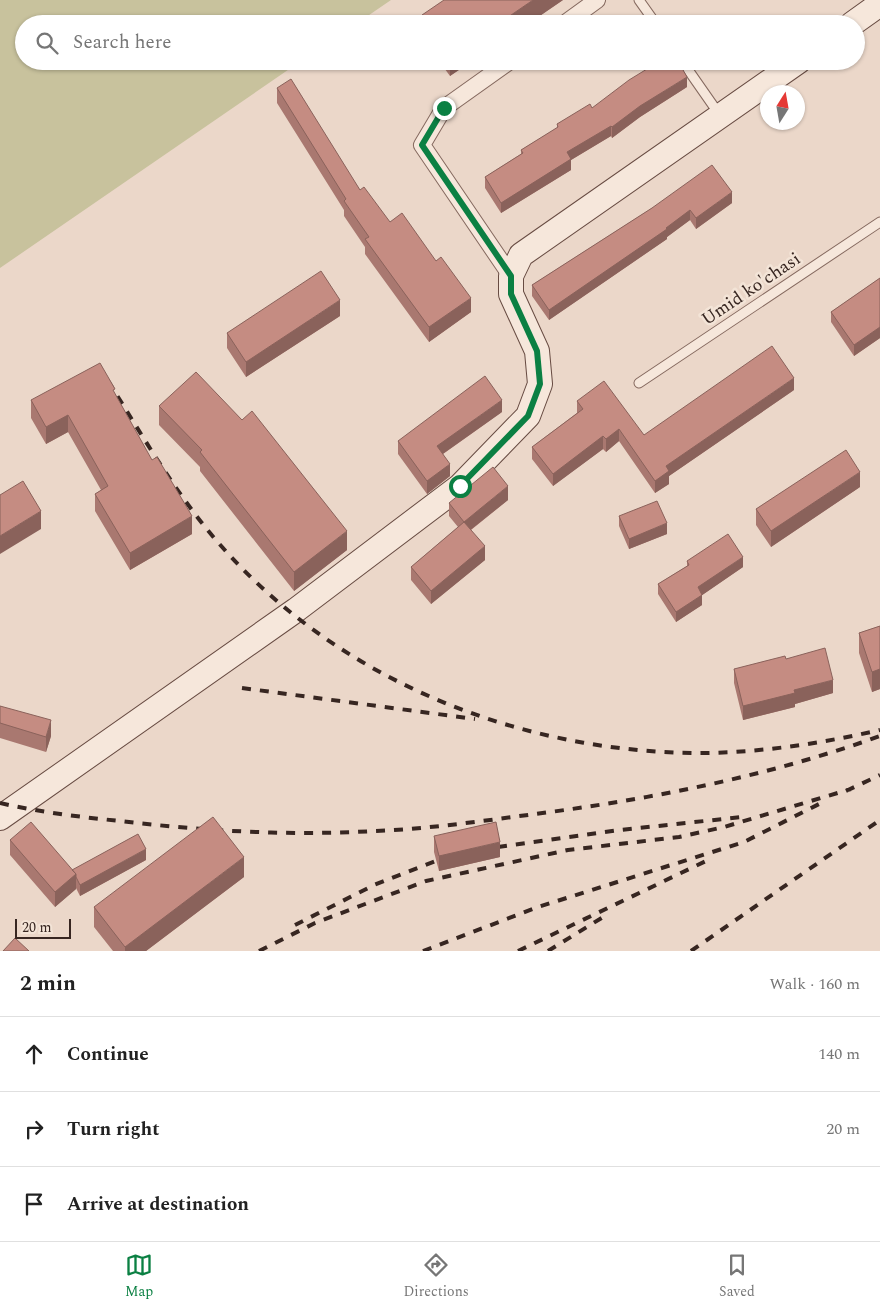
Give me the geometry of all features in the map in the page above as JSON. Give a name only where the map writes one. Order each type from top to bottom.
[{"type":"street","points":[[577,15],[598,0]]},
{"type":"street","points":[[865,15],[880,4]]},
{"type":"street","points":[[497,70],[444,108],[422,145],[511,276]]},
{"type":"street","points":[[0,818],[296,610],[460,486],[528,416],[540,384],[537,351],[511,294],[511,276],[521,255],[786,70]]},
{"type":"lane","points":[[639,0],[650,15]]},
{"type":"lane","points":[[688,70],[720,116]]},
{"type":"lane","name":"Umid ko'chasi","points":[[639,383],[880,222]]},
{"type":"shaded area","points":[[0,0],[391,0],[369,15],[15,15],[15,70],[288,70],[0,268]]},
{"type":"building","points":[[444,0],[533,0],[511,15],[422,15]]},
{"type":"building","points":[[645,70],[683,70],[687,77],[640,106],[612,127],[567,152],[571,159],[501,203],[485,177],[523,153],[521,150],[558,127],[557,124],[590,104],[592,108]]},
{"type":"building","points":[[291,79],[360,190],[364,187],[390,222],[402,213],[436,261],[441,257],[471,298],[429,327],[365,239],[369,237],[344,201],[346,199],[277,88]]},
{"type":"building","points":[[712,165],[732,192],[696,218],[690,210],[667,229],[549,310],[532,285],[652,208]]},
{"type":"building","points":[[321,271],[340,300],[246,362],[227,333]]},
{"type":"building","points":[[880,278],[880,327],[854,345],[831,312]]},
{"type":"building","points":[[772,346],[794,378],[666,466],[669,471],[655,481],[619,429],[606,439],[603,436],[553,474],[532,447],[583,409],[577,401],[604,381],[644,435]]},
{"type":"building","points":[[100,363],[152,460],[157,457],[192,516],[130,553],[95,494],[108,486],[68,415],[46,427],[31,400]]},
{"type":"building","points":[[196,372],[242,420],[252,411],[347,531],[294,572],[200,452],[202,450],[159,406]]},
{"type":"building","points":[[485,376],[502,400],[437,446],[450,464],[427,481],[398,441]]},
{"type":"building","points":[[846,450],[860,472],[771,531],[756,509]]},
{"type":"building","points":[[493,467],[508,486],[464,522],[449,503]]},
{"type":"building","points":[[23,481],[41,511],[0,536],[0,495]]},
{"type":"building","points":[[657,501],[667,523],[629,539],[619,516]]},
{"type":"building","points":[[464,522],[485,546],[431,591],[411,567]]},
{"type":"building","points":[[728,534],[743,557],[698,587],[702,595],[676,612],[658,584],[689,565],[687,561]]},
{"type":"building","points":[[880,626],[880,669],[872,672],[859,633]]},
{"type":"building","points":[[825,648],[833,680],[794,690],[795,693],[743,706],[734,669],[785,656],[786,659]]},
{"type":"building","points":[[0,706],[51,720],[46,737],[0,723]]},
{"type":"building","points":[[213,817],[244,857],[125,947],[94,907]]},
{"type":"building","points":[[31,822],[76,874],[55,892],[10,840]]},
{"type":"building","points":[[496,822],[500,842],[439,856],[434,836]]},
{"type":"building","points":[[138,834],[146,849],[80,885],[76,874],[72,870]]},
{"type":"building","points":[[15,938],[29,951],[3,951]]},
{"type":"railway","points":[[108,381],[191,509],[223,548],[271,596],[324,638],[382,673],[442,702],[506,724],[572,741],[639,750],[706,753],[750,751],[815,743],[880,730]]},
{"type":"railway","points":[[242,688],[475,719]]},
{"type":"railway","points":[[0,803],[75,816],[215,830],[279,833],[395,830],[475,822],[579,808],[666,793],[796,763],[880,736]]},
{"type":"railway","points":[[846,791],[880,775]]},
{"type":"railway","points":[[259,951],[315,923],[426,881],[568,850],[679,837],[724,827],[851,789]]},
{"type":"railway","points":[[423,951],[538,907],[744,842],[819,804]]},
{"type":"railway","points":[[498,847],[620,830],[742,817]]},
{"type":"railway","points":[[691,951],[880,820]]},
{"type":"railway","points":[[295,925],[374,885],[436,861]]},
{"type":"railway","points":[[518,951],[706,861]]},
{"type":"railway","points":[[548,951],[608,914]]},
{"type":"route","points":[[444,108],[422,145],[511,276],[511,294],[537,351],[540,384],[528,416],[460,486]]}]
